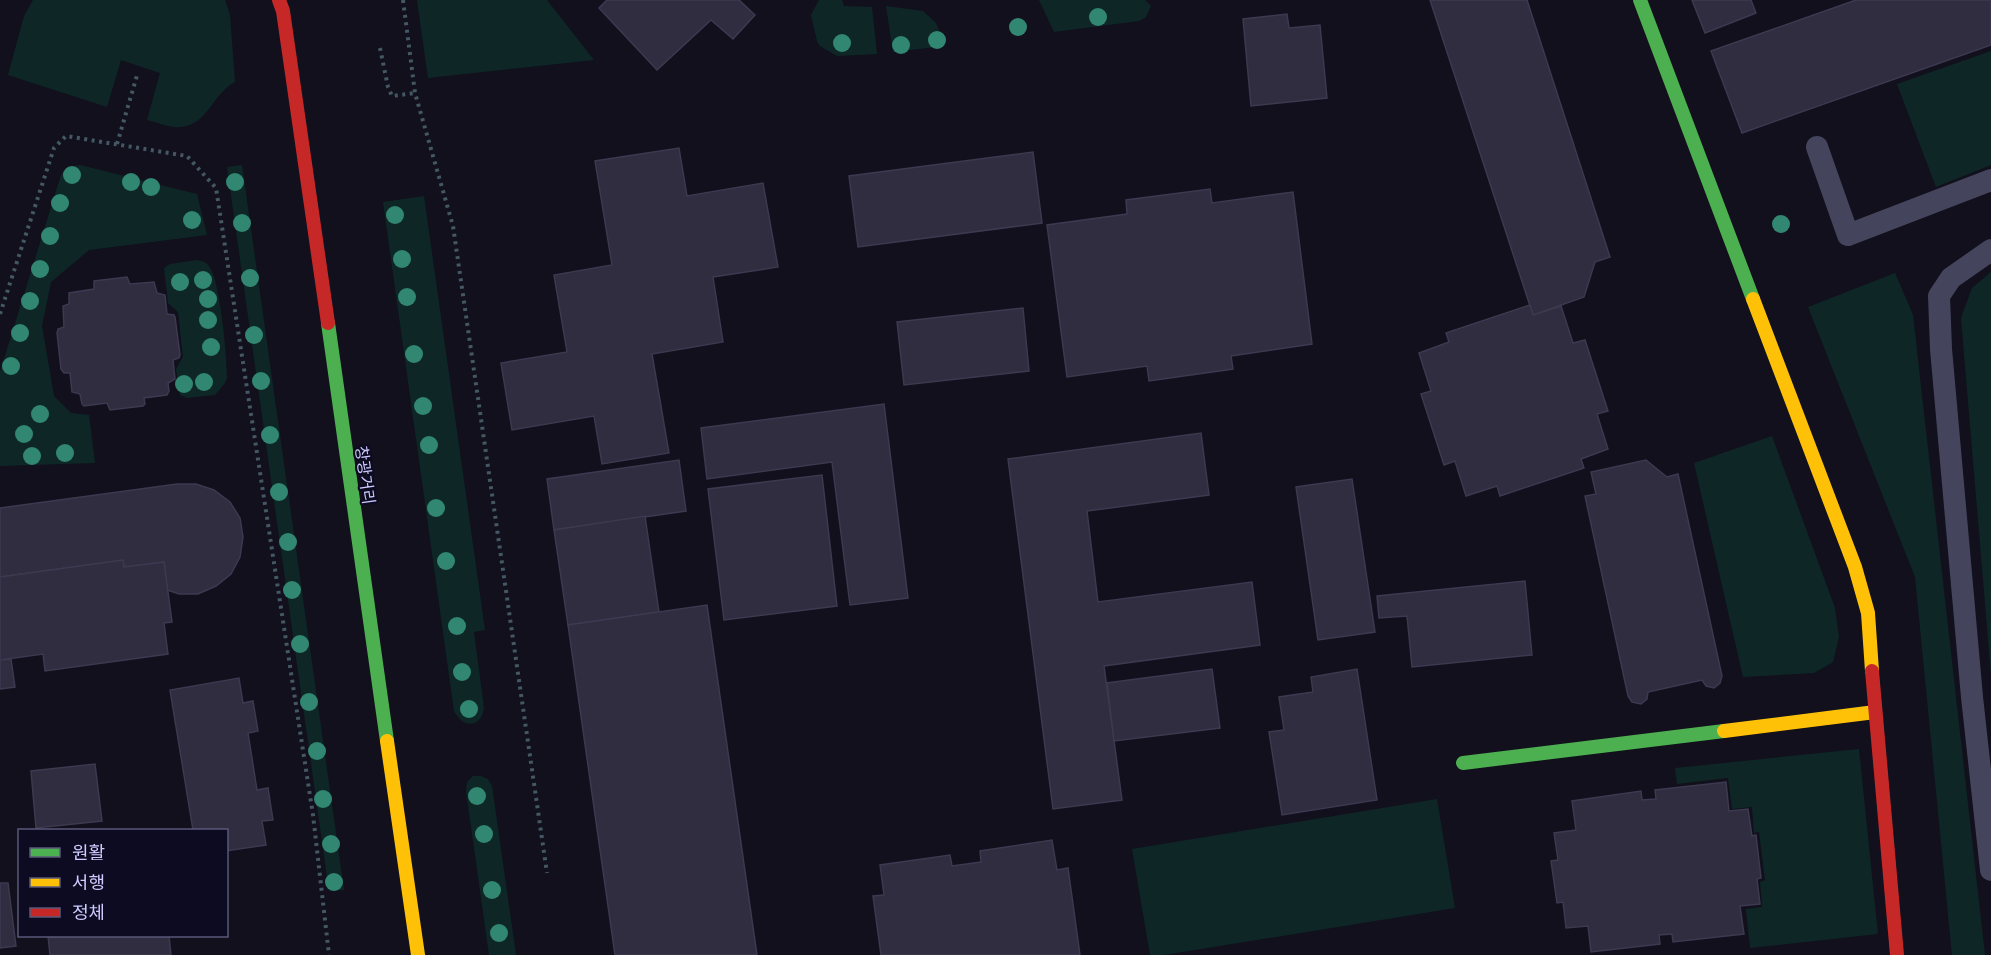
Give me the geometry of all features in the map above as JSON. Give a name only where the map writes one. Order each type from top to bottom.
[{"type":"street","points":[[1640,0],[1855,567],[1868,613],[1897,955]]},
{"type":"street","name":"창광거리","points":[[281,5],[418,955]]},
{"type":"street","points":[[1463,763],[1875,712]]},
{"type":"lane","points":[[1816,147],[1848,235],[1991,180]]},
{"type":"lane","points":[[1991,250],[1951,278],[1939,296],[1941,349],[1972,698],[1991,870]]},
{"type":"path","points":[[403,0],[415,93],[453,226],[547,873]]},
{"type":"path","points":[[380,48],[392,96],[415,93]]},
{"type":"path","points":[[117,144],[138,72]]},
{"type":"path","points":[[0,314],[54,148],[66,136],[187,156],[216,188],[313,815],[329,955]]},
{"type":"green space","points":[[33,0],[225,0],[230,15],[235,82],[194,123],[174,127],[147,120],[160,73],[121,60],[107,107],[8,75],[24,16]]},
{"type":"green space","points":[[417,0],[547,0],[594,60],[428,78]]},
{"type":"green space","points":[[819,0],[842,0],[844,6],[872,7],[877,54],[837,56],[820,46],[811,15]]},
{"type":"green space","points":[[1039,0],[1145,0],[1151,6],[1146,17],[1139,21],[1054,32]]},
{"type":"green space","points":[[886,6],[923,11],[936,23],[945,46],[893,52]]},
{"type":"green space","points":[[1991,51],[1991,165],[1936,187],[1897,84]]},
{"type":"green space","points":[[80,165],[197,194],[207,235],[89,250],[51,282],[42,326],[54,396],[71,413],[89,415],[95,463],[0,466],[0,372],[61,175],[67,167]]},
{"type":"green space","points":[[242,165],[344,890],[329,891],[227,167]]},
{"type":"green space","points":[[424,196],[485,630],[474,632],[484,708],[479,719],[471,724],[462,721],[454,711],[383,202]]},
{"type":"green space","points":[[197,260],[209,266],[213,274],[220,302],[227,377],[215,395],[187,398],[180,395],[176,369],[183,357],[178,312],[168,303],[164,268],[170,264]]},
{"type":"green space","points":[[1991,272],[1991,675],[1961,318],[1972,288]]},
{"type":"green space","points":[[1895,273],[1913,315],[1985,955],[1952,955],[1915,577],[1808,307]]},
{"type":"green space","points":[[1772,436],[1835,608],[1839,637],[1833,662],[1814,673],[1743,677],[1694,463]]},
{"type":"green space","points":[[1859,749],[1878,934],[1750,948],[1746,909],[1762,907],[1760,882],[1765,880],[1759,832],[1754,833],[1752,807],[1732,809],[1728,778],[1677,784],[1675,768]]},
{"type":"green space","points":[[473,776],[488,779],[492,786],[516,955],[489,955],[466,791],[467,782]]},
{"type":"green space","points":[[1437,799],[1455,908],[1164,955],[1150,955],[1132,849]]},
{"type":"building","points":[[607,0],[739,0],[755,15],[733,39],[711,20],[657,70],[599,8]]},
{"type":"building","points":[[1430,0],[1527,0],[1610,257],[1595,262],[1584,297],[1533,315]]},
{"type":"building","points":[[1692,0],[1751,0],[1756,13],[1705,33]]},
{"type":"building","points":[[1856,0],[1991,0],[1991,45],[1742,133],[1711,51]]},
{"type":"building","points":[[1287,14],[1289,28],[1320,25],[1327,98],[1251,106],[1243,19]]},
{"type":"building","points":[[679,148],[687,196],[763,183],[778,267],[713,277],[723,342],[652,354],[669,453],[602,464],[594,416],[512,430],[501,363],[567,352],[554,275],[612,265],[595,161]]},
{"type":"building","points":[[1033,152],[1042,223],[858,247],[849,176]]},
{"type":"building","points":[[1210,189],[1212,203],[1293,192],[1312,344],[1231,356],[1233,369],[1149,381],[1147,366],[1067,377],[1047,225],[1127,214],[1126,200]]},
{"type":"building","points":[[127,277],[130,284],[154,282],[157,293],[165,295],[167,314],[175,317],[180,355],[179,358],[173,360],[175,379],[168,383],[167,395],[144,398],[143,406],[110,410],[107,403],[84,406],[80,394],[72,392],[70,373],[64,373],[61,369],[57,333],[58,329],[64,327],[63,306],[69,304],[69,293],[94,289],[94,281]]},
{"type":"building","points":[[1530,305],[1533,315],[1561,306],[1573,343],[1585,340],[1608,411],[1597,414],[1608,449],[1581,459],[1584,468],[1500,496],[1497,486],[1466,496],[1455,461],[1444,465],[1421,394],[1431,391],[1419,353],[1449,342],[1446,333]]},
{"type":"building","points":[[1023,308],[1029,371],[904,385],[897,322]]},
{"type":"building","points":[[884,404],[908,598],[850,605],[832,462],[707,479],[701,428]]},
{"type":"building","points":[[1201,433],[1209,495],[1087,511],[1098,602],[1252,582],[1260,645],[1104,666],[1122,800],[1053,809],[1008,459]]},
{"type":"building","points":[[679,460],[686,511],[554,530],[547,479]]},
{"type":"building","points":[[1646,460],[1667,477],[1678,474],[1722,676],[1720,683],[1714,688],[1706,686],[1702,680],[1648,692],[1647,699],[1641,704],[1632,702],[1628,696],[1585,496],[1596,494],[1591,472]]},
{"type":"building","points":[[822,475],[837,606],[724,620],[708,489]]},
{"type":"building","points":[[1352,479],[1375,632],[1318,640],[1296,487]]},
{"type":"building","points":[[177,484],[196,484],[214,490],[230,502],[240,518],[243,537],[240,557],[231,574],[216,586],[198,594],[179,594],[167,590],[164,562],[124,567],[123,560],[0,577],[0,508]]},
{"type":"building","points":[[645,516],[659,612],[568,625],[554,530]]},
{"type":"building","points":[[123,560],[124,567],[164,562],[172,622],[164,623],[168,654],[45,671],[43,654],[0,660],[0,577]]},
{"type":"building","points":[[1525,581],[1532,655],[1412,667],[1407,616],[1379,618],[1377,596]]},
{"type":"building","points":[[707,605],[757,955],[615,955],[568,625]]},
{"type":"building","points":[[11,659],[15,687],[0,689],[0,660]]},
{"type":"building","points":[[1212,669],[1220,728],[1114,741],[1107,683]]},
{"type":"building","points":[[1357,669],[1377,800],[1282,815],[1269,732],[1284,730],[1279,697],[1313,692],[1311,677]]},
{"type":"building","points":[[239,678],[243,703],[253,701],[258,731],[248,733],[257,790],[268,788],[273,820],[262,821],[266,845],[228,851],[228,829],[193,829],[170,690]]},
{"type":"building","points":[[95,764],[102,821],[36,828],[31,771]]},
{"type":"building","points":[[1726,782],[1729,811],[1748,809],[1752,836],[1756,835],[1761,878],[1757,879],[1760,904],[1740,906],[1744,934],[1673,942],[1672,934],[1659,935],[1660,944],[1591,952],[1588,926],[1566,928],[1563,902],[1557,903],[1551,861],[1558,860],[1554,833],[1576,830],[1572,801],[1641,791],[1642,800],[1656,799],[1655,790]]},
{"type":"building","points":[[1052,840],[1057,870],[1068,868],[1080,955],[881,955],[873,896],[884,895],[880,865],[950,855],[952,866],[981,862],[980,851]]},
{"type":"building","points":[[0,883],[8,883],[16,946],[0,948]]},
{"type":"building","points":[[48,937],[169,937],[171,955],[50,955]]},
{"type":"traffic: fast","points":[[1640,0],[1753,299]]},
{"type":"traffic: fast","points":[[328,323],[387,741]]},
{"type":"traffic: fast","points":[[1463,763],[1724,731]]},
{"type":"traffic: slow","points":[[1753,299],[1855,567],[1868,613],[1872,671]]},
{"type":"traffic: slow","points":[[1724,731],[1875,712]]},
{"type":"traffic: slow","points":[[387,741],[418,955]]},
{"type":"traffic: jam","points":[[279,0],[283,11],[328,323]]},
{"type":"traffic: jam","points":[[1872,671],[1897,955]]}]
